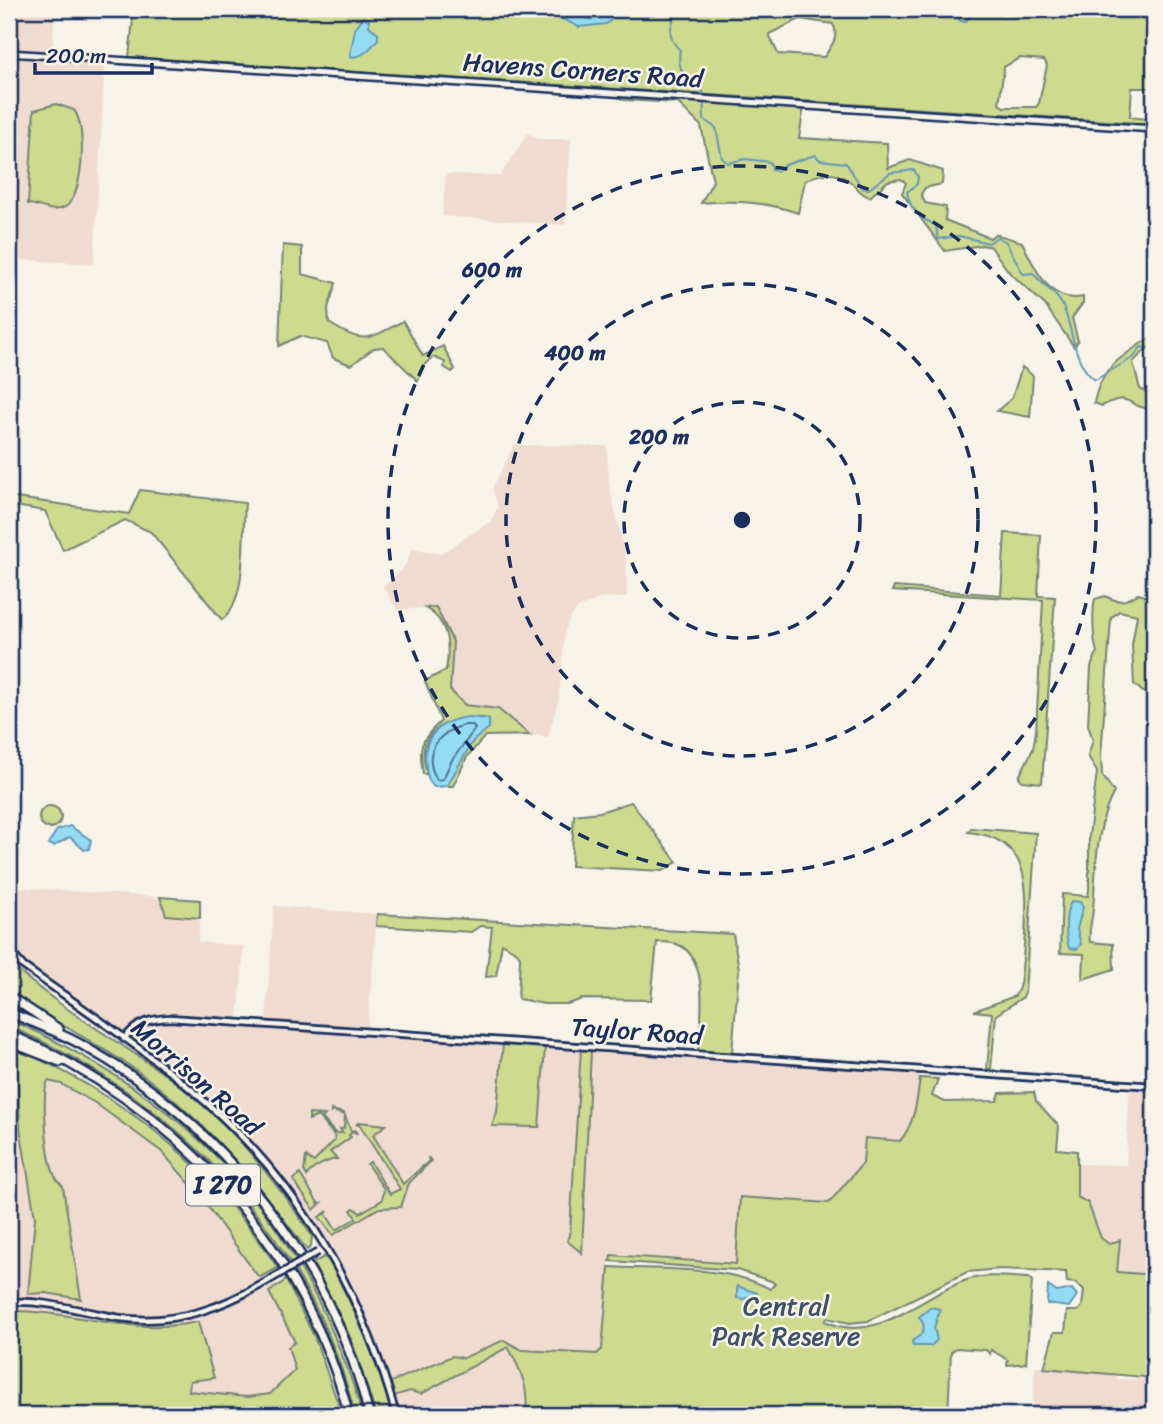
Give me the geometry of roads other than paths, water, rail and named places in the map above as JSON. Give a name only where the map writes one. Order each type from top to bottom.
[{"type":"highway","points":[[9,996],[82,1045]]},
{"type":"highway","name":"I 270","points":[[9,1012],[82,1045],[173,1109],[220,1152],[275,1217],[321,1293],[348,1351],[369,1415]]},
{"type":"highway","name":"I 270","points":[[9,1034],[75,1067],[131,1102],[180,1141],[216,1176],[249,1215],[301,1296],[323,1341],[349,1415]]},
{"type":"highway","points":[[9,1042],[75,1067]]},
{"type":"main road","name":"Havens Corners Road","points":[[9,53],[1154,128]]},
{"type":"main road","name":"Morrison Road","points":[[9,950],[23,966],[190,1089],[238,1133],[278,1178],[325,1247],[366,1325],[396,1415]]},
{"type":"main road","name":"Taylor Road","points":[[124,1039],[132,1029],[148,1019],[170,1018],[1154,1086]]},
{"type":"main road","points":[[9,1302],[40,1303],[123,1318],[155,1320],[216,1308],[325,1247]]},
{"type":"water","points":[[498,9],[550,9],[598,19],[614,9],[625,9],[606,24],[579,27],[543,14]]},
{"type":"water","points":[[363,17],[369,20],[369,26],[378,33],[378,39],[362,54],[350,56],[355,29]]},
{"type":"water","points":[[468,717],[489,719],[489,728],[473,741],[447,786],[434,787],[429,779],[425,756],[430,739],[441,726]]},
{"type":"water","points":[[70,826],[91,840],[89,849],[84,850],[70,837],[54,846],[48,844],[57,830]]},
{"type":"water","points":[[1072,901],[1080,902],[1083,907],[1077,929],[1081,944],[1077,949],[1069,948],[1067,937],[1066,917]]},
{"type":"water","points":[[737,1286],[757,1293],[744,1299],[737,1298]]},
{"type":"water","points":[[1048,1286],[1057,1292],[1072,1289],[1077,1295],[1069,1307],[1047,1304]]},
{"type":"water","points":[[931,1307],[940,1309],[934,1328],[937,1340],[931,1346],[913,1346],[912,1341],[924,1328],[919,1317]]},
{"type":"waterway","points":[[672,9],[675,15],[671,34],[673,42],[680,50],[681,69],[688,79],[703,91],[704,120],[716,128],[722,158],[728,163],[745,159],[770,162],[772,169],[778,171],[785,165],[815,155],[820,160],[846,163],[862,188],[869,189],[890,173],[914,170],[918,177],[917,184],[907,192],[911,205],[917,213],[936,226],[938,239],[959,236],[989,243],[997,237],[1006,242],[1023,274],[1033,273],[1062,304],[1080,362],[1095,380],[1134,357],[1141,347],[1149,349],[1154,338]]},
{"type":"waterway","points":[[882,9],[903,9]]},
{"type":"waterway","points":[[958,9],[959,20],[965,22],[976,9]]},
{"type":"park label","name":"Central Park Reserve","points":[[786,1321]]}]
